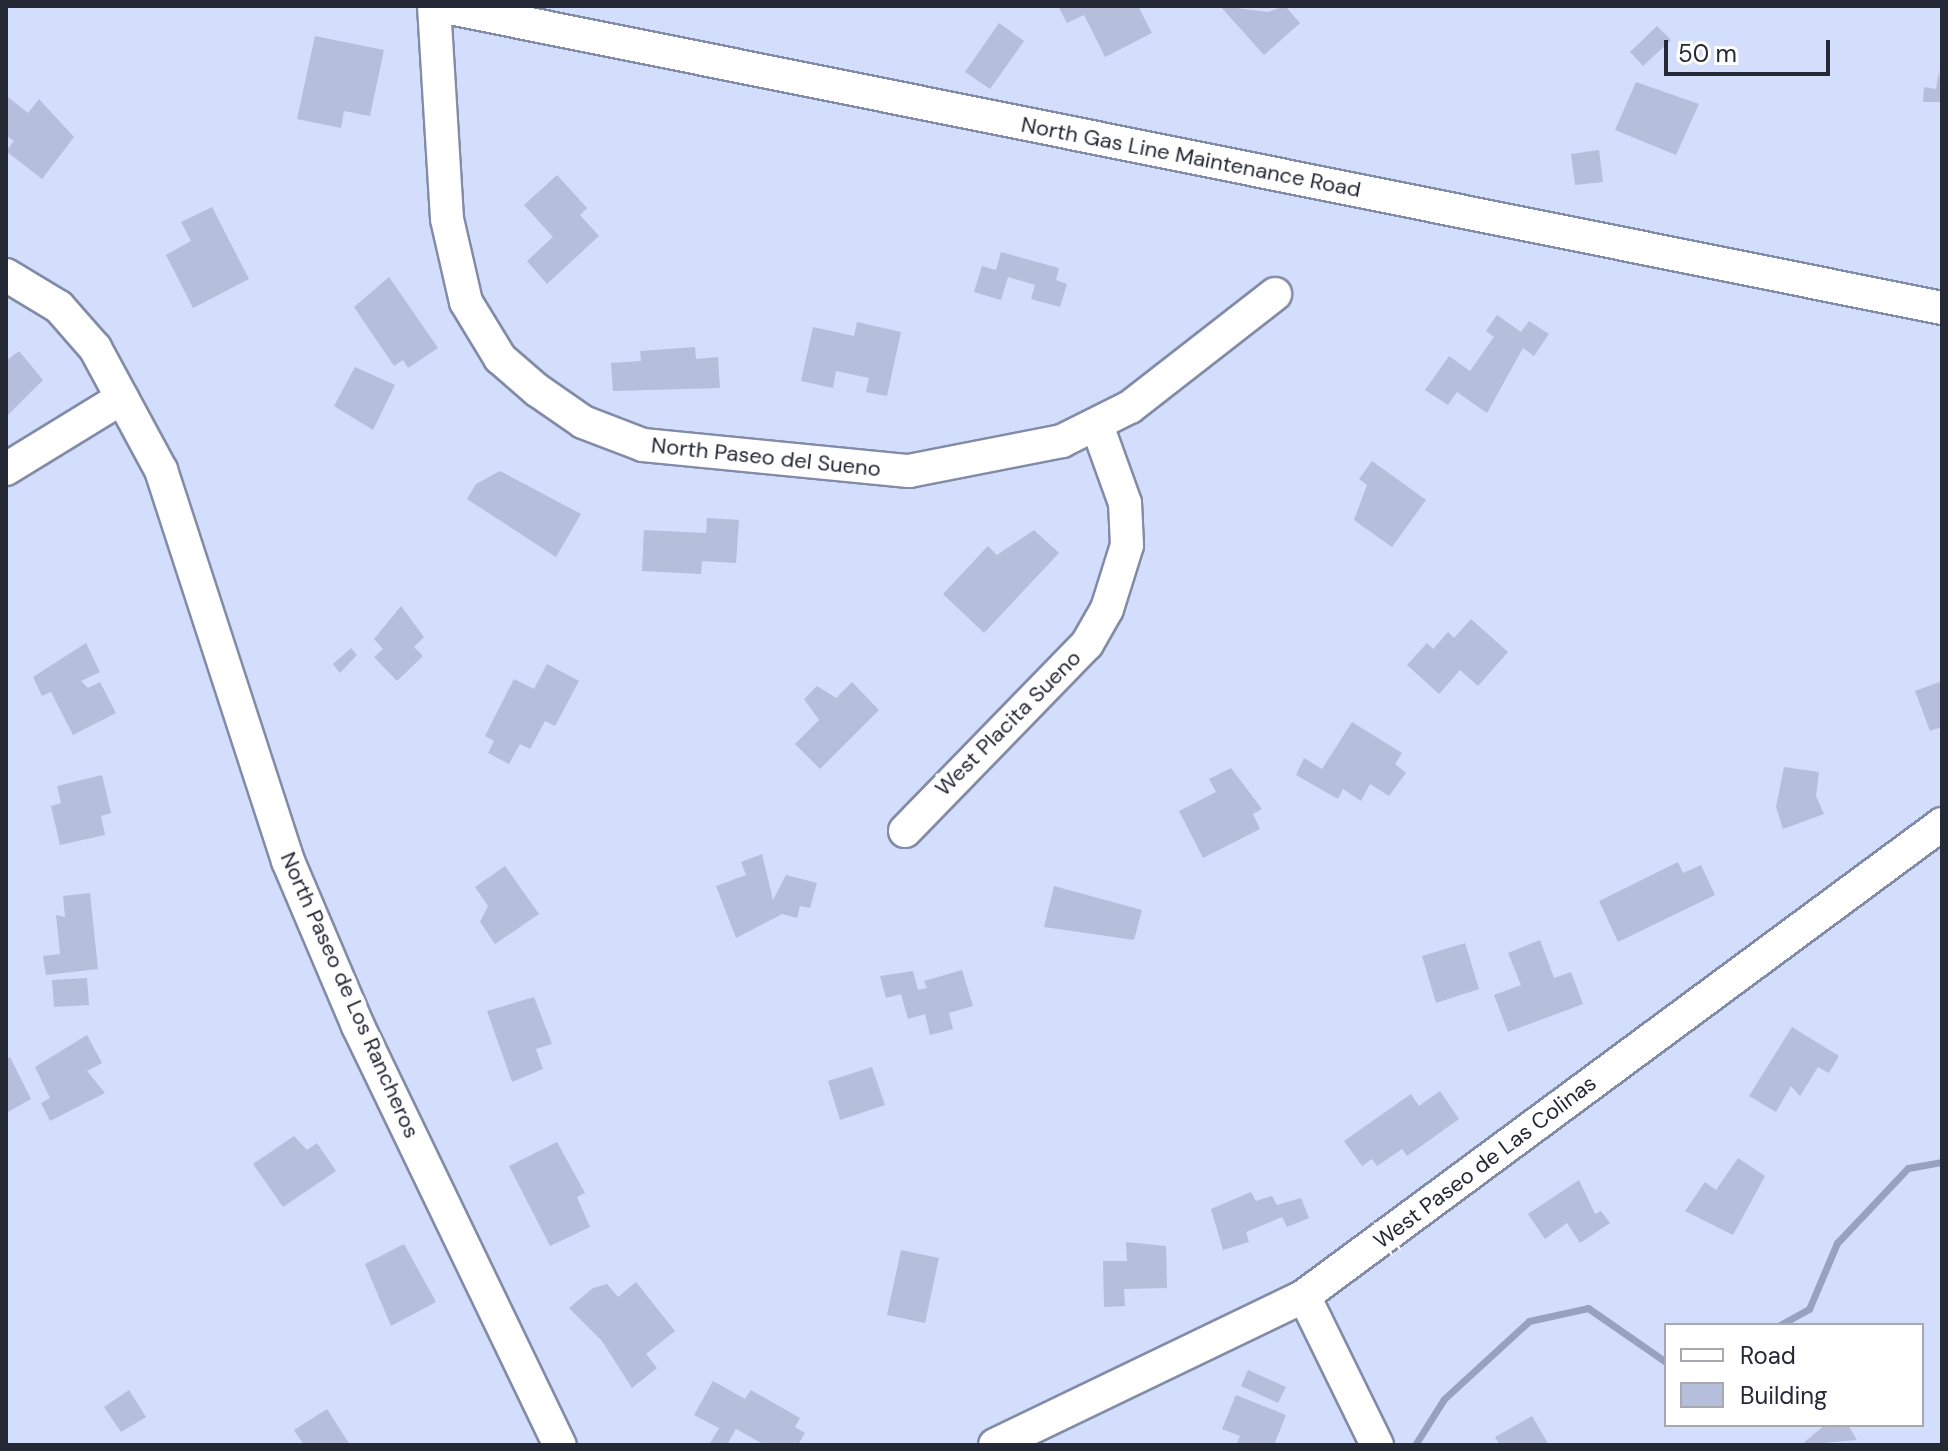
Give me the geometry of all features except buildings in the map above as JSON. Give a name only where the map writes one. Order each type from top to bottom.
[{"type":"street","name":"North Paseo del Sueno","points":[[434,6],[447,219],[466,302],[500,358],[583,422],[643,445],[909,471],[1098,428],[1275,294]]},
{"type":"street","name":"North Gas Line Maintenance Road","points":[[440,6],[1942,308]]},
{"type":"street","name":"North Paseo de Los Rancheros","points":[[6,275],[59,307],[95,348],[161,470],[288,861],[358,1026],[560,1445]]},
{"type":"street","points":[[6,469],[122,398]]},
{"type":"street","name":"West Placita Sueno","points":[[905,831],[1087,644],[1107,609],[1127,545],[1125,503],[1098,428]]},
{"type":"street","name":"West Paseo de Las Colinas","points":[[995,1445],[1304,1296],[1942,824]]},
{"type":"street","points":[[1304,1296],[1377,1445]]},
{"type":"waterway","points":[[1784,1323],[1809,1309],[1837,1243],[1908,1168],[1942,1162]]},
{"type":"waterway","points":[[1415,1445],[1444,1399],[1529,1321],[1588,1308],[1664,1361]]}]
